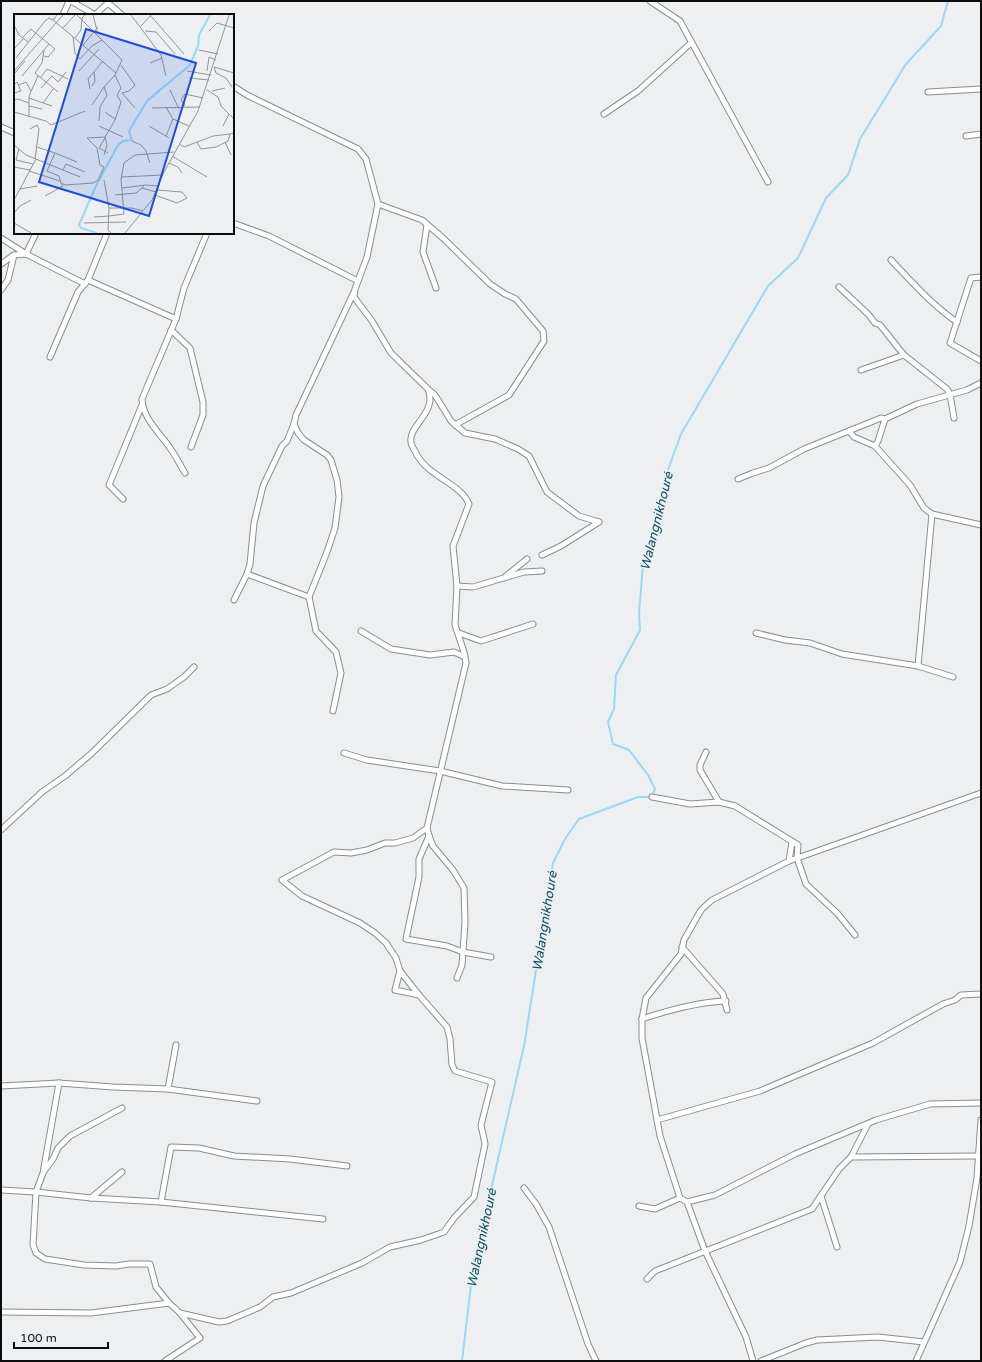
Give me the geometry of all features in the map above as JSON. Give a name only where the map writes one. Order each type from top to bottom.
[{"type":"street","points":[[64,14],[70,1],[93,14]]},
{"type":"street","points":[[650,1],[680,22],[768,182]]},
{"type":"street","points":[[96,14],[108,2],[121,14]]},
{"type":"street","points":[[604,114],[638,91],[691,43]]},
{"type":"street","points":[[234,87],[247,95],[358,149],[366,160],[378,204],[367,257],[355,289],[296,415],[287,441],[282,446],[263,486],[254,523],[250,564],[247,574],[234,600]]},
{"type":"street","points":[[928,92],[981,90]]},
{"type":"street","points":[[1,126],[14,131]]},
{"type":"street","points":[[966,136],[981,134]]},
{"type":"street","points":[[378,204],[422,220],[443,238],[490,284],[505,294],[516,298],[543,331],[544,341],[509,395],[456,426]]},
{"type":"street","points":[[234,223],[269,236],[358,281]]},
{"type":"street","points":[[427,225],[423,252],[436,288]]},
{"type":"street","points":[[26,254],[36,234]]},
{"type":"street","points":[[50,357],[78,292],[86,282],[106,234]]},
{"type":"street","points":[[123,498],[109,485],[142,405],[142,399],[176,319],[184,288],[208,234]]},
{"type":"street","points":[[1,238],[26,254],[86,282],[176,319]]},
{"type":"street","points":[[1,264],[14,255],[26,254]]},
{"type":"street","points":[[1,290],[8,280],[14,255]]},
{"type":"street","points":[[891,260],[949,317],[957,322]]},
{"type":"street","points":[[981,277],[970,278],[950,343],[981,361]]},
{"type":"street","points":[[838,287],[876,323],[880,325],[904,355],[946,389],[950,394],[954,418]]},
{"type":"street","points":[[355,289],[354,297],[372,321],[391,353],[435,395],[451,421],[456,426],[465,433],[495,439],[518,449],[529,456],[547,492],[579,516],[599,522],[561,546],[542,555]]},
{"type":"street","points":[[171,330],[190,348],[203,402],[203,415],[191,446]]},
{"type":"street","points":[[861,370],[904,355]]},
{"type":"street","points":[[738,479],[769,468],[804,449],[881,418],[885,419],[916,404],[967,390],[981,383]]},
{"type":"street","points":[[428,389],[431,395],[428,409],[422,420],[413,431],[411,442],[418,459],[435,475],[466,496],[468,504],[453,546],[457,586],[455,625],[466,663],[427,828],[433,846],[454,870],[464,888],[465,923],[462,965],[457,978]]},
{"type":"street","points":[[142,405],[149,421],[170,448],[185,473]]},
{"type":"street","points":[[875,446],[885,419]]},
{"type":"street","points":[[294,424],[298,434],[304,440],[327,455],[331,460],[337,480],[339,498],[335,528],[328,552],[309,597],[316,631],[336,652],[341,673],[333,711]]},
{"type":"street","points":[[849,431],[854,437],[875,446],[910,484],[924,508],[932,514],[981,525]]},
{"type":"street","points":[[918,666],[932,514]]},
{"type":"street","points":[[504,578],[527,559]]},
{"type":"street","points":[[457,586],[473,587],[524,572],[542,571]]},
{"type":"street","points":[[247,574],[309,597]]},
{"type":"street","points":[[458,633],[481,641],[532,624]]},
{"type":"street","points":[[361,631],[391,649],[430,655],[454,652],[465,657]]},
{"type":"street","points":[[756,633],[785,640],[810,643],[842,654],[918,666],[953,677]]},
{"type":"street","points":[[1,830],[42,792],[66,776],[92,754],[151,695],[167,689],[184,677],[194,667]]},
{"type":"street","points":[[706,752],[700,764],[700,770],[719,802]]},
{"type":"street","points":[[344,753],[367,760],[440,771],[502,786],[568,790]]},
{"type":"street","points":[[753,1361],[746,1337],[704,1251],[687,1202],[680,1198],[660,1136],[642,1038],[642,1019],[646,998],[680,954],[684,940],[701,910],[712,900],[789,861],[981,793]]},
{"type":"street","points":[[652,797],[690,804],[719,802],[735,806],[798,845],[797,858],[806,884],[838,914],[855,935]]},
{"type":"street","points":[[180,1312],[219,1322],[227,1321],[260,1307],[273,1298],[291,1293],[362,1263],[390,1247],[422,1240],[444,1232],[454,1218],[474,1197],[485,1144],[481,1125],[492,1082],[454,1071],[447,1027],[400,971],[396,958],[386,943],[375,933],[360,923],[302,896],[282,880],[334,852],[351,853],[367,850],[385,843],[395,843],[412,838],[427,828]]},
{"type":"street","points":[[429,836],[419,858],[418,877],[406,939],[447,946],[463,952],[491,957]]},
{"type":"street","points":[[789,861],[792,842]]},
{"type":"street","points":[[682,947],[723,994],[726,1001],[727,1010]]},
{"type":"street","points":[[400,971],[395,990],[419,995]]},
{"type":"street","points":[[657,1120],[760,1091],[872,1043],[943,1004],[955,1000],[961,995],[981,994]]},
{"type":"street","points":[[642,1019],[674,1009],[714,1001],[726,1001]]},
{"type":"street","points":[[168,1089],[176,1045]]},
{"type":"street","points":[[59,1083],[43,1173],[36,1192],[33,1245],[36,1253],[45,1259],[84,1265],[116,1266],[129,1264],[150,1264],[156,1287],[169,1303],[180,1312],[200,1338],[165,1361]]},
{"type":"street","points":[[1,1086],[59,1083],[168,1089],[257,1101]]},
{"type":"street","points":[[687,1202],[715,1195],[796,1154],[876,1120],[930,1104],[981,1102]]},
{"type":"street","points":[[43,1173],[53,1159],[58,1148],[70,1136],[122,1108]]},
{"type":"street","points":[[916,1361],[960,1262],[979,1179],[981,1120]]},
{"type":"street","points":[[647,1278],[655,1271],[812,1208],[839,1170],[851,1157],[868,1124]]},
{"type":"street","points":[[161,1202],[172,1147],[200,1148],[234,1156],[290,1159],[347,1166]]},
{"type":"street","points":[[851,1157],[979,1156]]},
{"type":"street","points":[[91,1198],[122,1172]]},
{"type":"street","points":[[524,1188],[536,1204],[549,1227],[588,1344],[596,1361]]},
{"type":"street","points":[[1,1190],[91,1198],[161,1202],[323,1219]]},
{"type":"street","points":[[821,1196],[837,1247]]},
{"type":"street","points":[[639,1206],[654,1208],[680,1198]]},
{"type":"street","points":[[1,1312],[91,1313],[169,1303]]},
{"type":"street","points":[[761,1361],[817,1340],[878,1337],[924,1342]]},
{"type":"waterway","name":"Walangnikhouré","points":[[462,1361],[473,1268],[524,1046],[553,863],[565,839],[579,819],[638,797],[652,797],[655,789],[648,775],[629,750],[613,744],[608,722],[614,709],[616,675],[640,630],[639,613],[643,565],[668,470],[681,434],[768,286],[798,258],[826,198],[848,175],[860,139],[906,64],[941,26],[948,1]]}]
